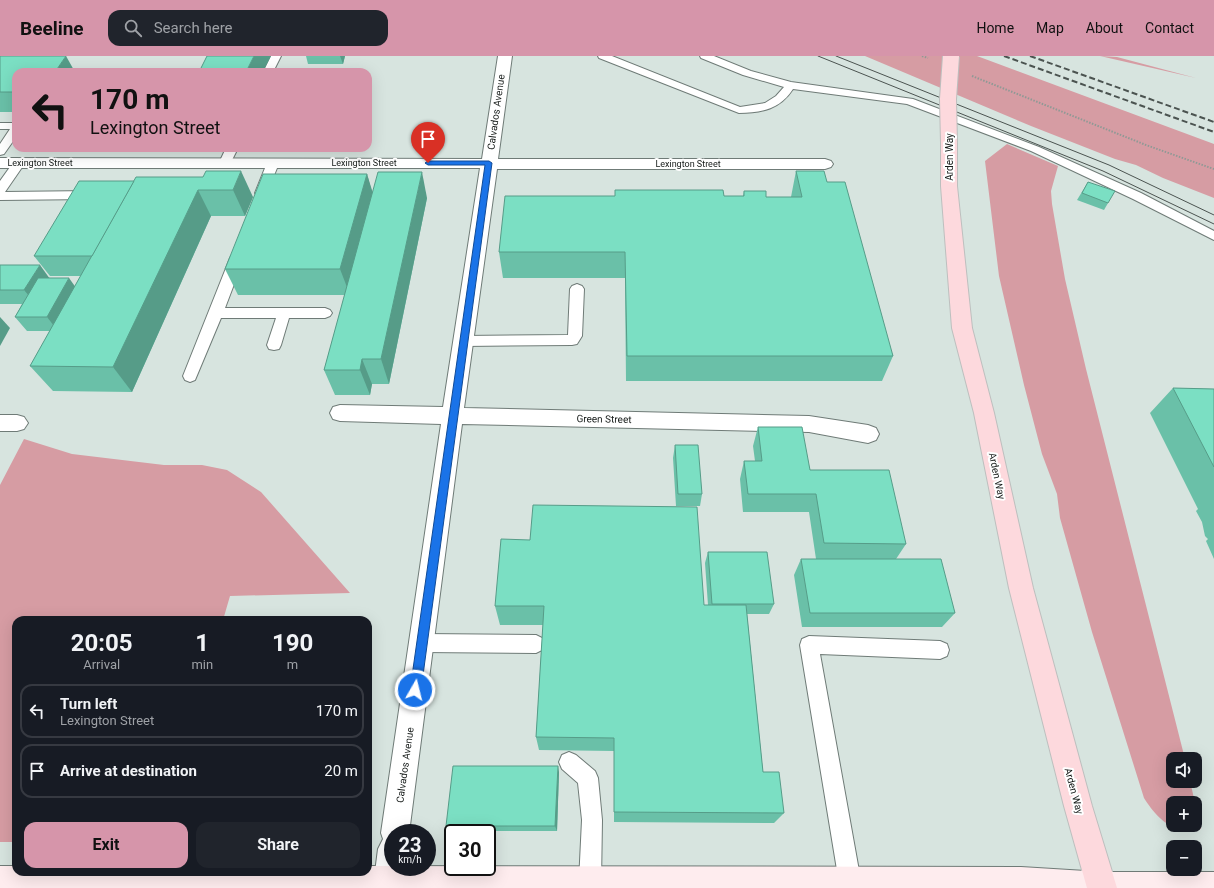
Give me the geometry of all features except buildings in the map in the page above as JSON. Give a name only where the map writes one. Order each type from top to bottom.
[{"type":"main road","name":"Arden Way","points":[[951,56],[948,99],[949,186],[962,328],[984,413],[1021,588],[1066,762],[1102,888]]},
{"type":"street","name":"Calvados Avenue","points":[[396,824],[463,341],[505,56]]},
{"type":"street","name":"Lexington Street","points":[[0,163],[825,164]]},
{"type":"street","name":"Green Street","points":[[340,413],[809,424],[868,434]]},
{"type":"street","points":[[0,881],[388,885],[590,882],[1021,882],[1102,888],[1214,887]]},
{"type":"lane","points":[[270,68],[276,56]]},
{"type":"lane","points":[[603,56],[739,110],[752,110],[776,103],[784,96],[790,85]]},
{"type":"lane","points":[[705,56],[747,73],[790,85],[910,101],[1035,150],[1137,196],[1214,236]]},
{"type":"lane","points":[[0,126],[12,126]]},
{"type":"lane","points":[[0,152],[12,135]]},
{"type":"lane","points":[[225,163],[230,152]]},
{"type":"lane","points":[[0,190],[19,163]]},
{"type":"lane","points":[[256,207],[273,163]]},
{"type":"lane","points":[[246,193],[261,193]]},
{"type":"lane","points":[[0,196],[103,195]]},
{"type":"lane","points":[[190,376],[243,243]]},
{"type":"lane","points":[[463,341],[572,340],[576,336],[576,289]]},
{"type":"lane","points":[[216,313],[325,313]]},
{"type":"lane","points":[[274,345],[284,313]]},
{"type":"lane","points":[[422,643],[536,644]]},
{"type":"lane","points":[[850,882],[809,645],[940,650]]},
{"type":"lane","points":[[569,762],[588,778],[592,820],[590,882]]},
{"type":"path","points":[[922,56],[929,59]]},
{"type":"path","points":[[971,76],[1146,145],[1214,169]]},
{"type":"shaded area","points":[[865,56],[977,56],[1214,144],[1214,198],[1163,178],[1136,165],[1115,159],[1031,126]]},
{"type":"shaded area","points":[[1100,56],[1117,57],[1196,78]]},
{"type":"shaded area","points":[[1007,144],[1058,166],[1051,191],[1065,279],[1086,369],[1183,752],[1166,752],[1166,788],[1192,788],[1193,796],[1166,796],[1166,823],[1155,813],[1144,798],[1092,632],[1060,518],[1057,494],[1042,454],[1024,385],[999,276],[985,161]]},
{"type":"shaded area","points":[[24,439],[72,454],[164,465],[202,465],[227,470],[261,492],[350,593],[230,596],[224,616],[12,616],[12,842],[0,842],[0,485]]},
{"type":"tram line","points":[[818,56],[1103,171],[1214,224]]},
{"type":"tram line","points":[[836,56],[1109,165],[1214,215]]},
{"type":"railway","points":[[1004,56],[1214,132]]},
{"type":"railway","points":[[1030,56],[1214,122]]},
{"type":"route","points":[[415,690],[489,163],[428,163]]}]
